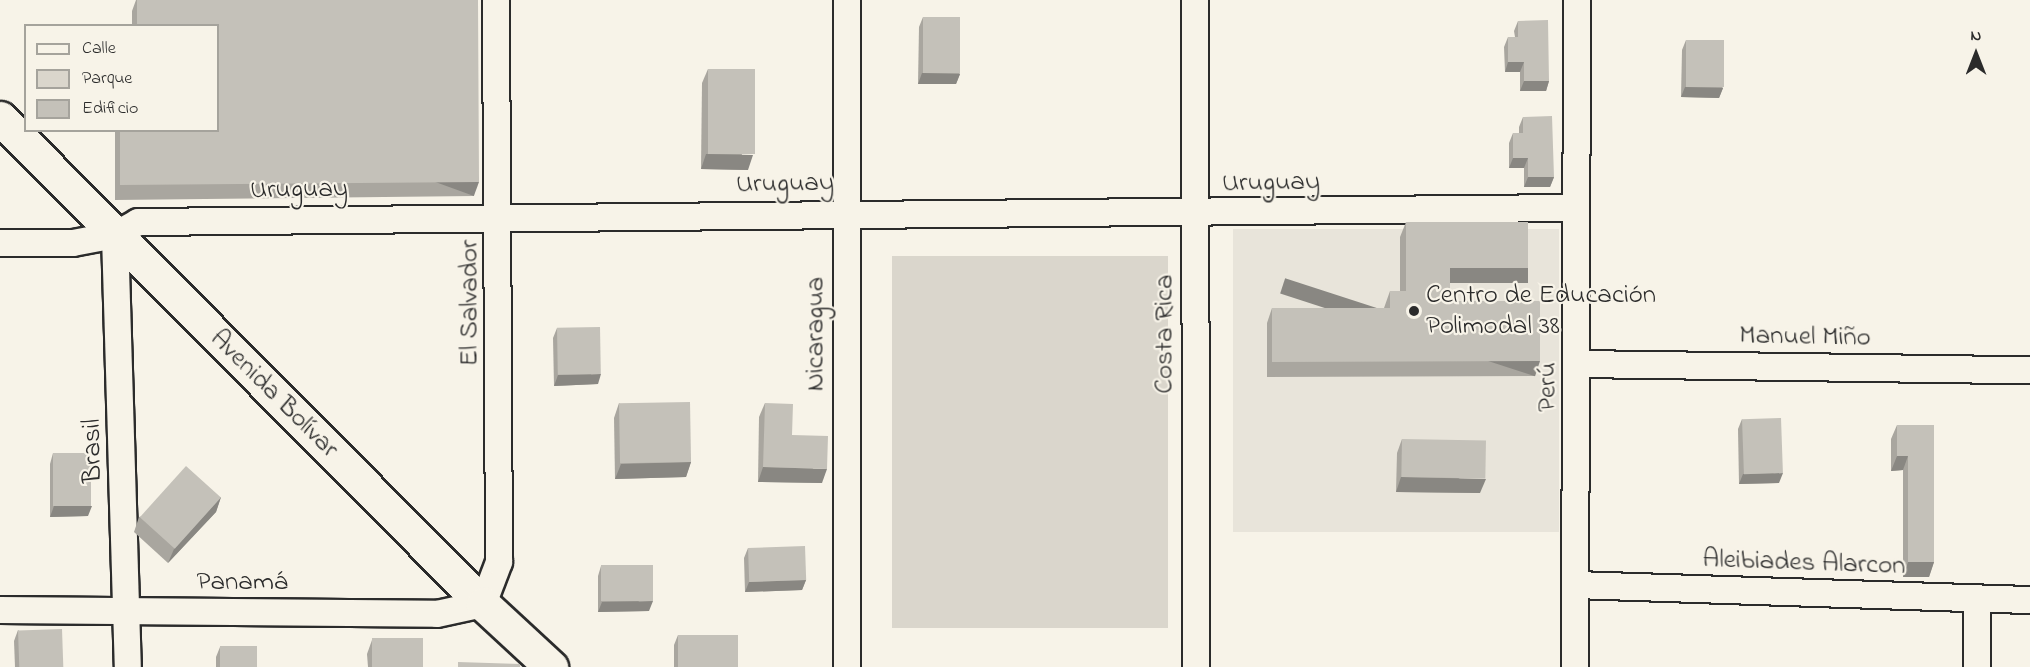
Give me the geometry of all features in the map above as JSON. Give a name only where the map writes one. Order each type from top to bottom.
[{"type":"main road","name":"Avenida Bolívar","points":[[0,118],[483,604],[551,667]]},
{"type":"street","name":"El Salvador","points":[[483,604],[499,562],[500,218],[496,0]]},
{"type":"street","name":"Nicaragua","points":[[847,0],[847,667]]},
{"type":"street","name":"Costa Rica","points":[[1195,0],[1196,667]]},
{"type":"street","name":"Perú","points":[[1575,667],[1578,364],[1575,208],[1577,0]]},
{"type":"street","name":"Uruguay","points":[[0,243],[73,243],[115,235],[138,222],[846,214],[1195,214],[1575,208]]},
{"type":"street","name":"Brasil","points":[[115,235],[128,667]]},
{"type":"street","name":"Manuel Miño","points":[[1578,364],[2030,370]]},
{"type":"street","name":"Aleibiades Alarcon","points":[[1575,585],[2030,600]]},
{"type":"street","points":[[1977,598],[1977,667]]},
{"type":"street","name":"Panamá","points":[[0,610],[437,614],[483,604]]},
{"type":"shaded area","points":[[1233,229],[1559,229],[1559,532],[1233,532]]},
{"type":"green space","points":[[892,256],[1168,256],[1168,628],[892,628]]},
{"type":"building","points":[[137,0],[478,0],[479,182],[120,185],[120,132],[219,132],[219,24],[137,24]]},
{"type":"building","points":[[923,17],[960,17],[960,73],[923,73]]},
{"type":"building","points":[[1548,20],[1549,81],[1524,81],[1524,62],[1508,62],[1508,37],[1518,37],[1518,21]]},
{"type":"building","points":[[1686,40],[1724,40],[1724,87],[1686,87]]},
{"type":"building","points":[[708,69],[755,69],[755,154],[708,154]]},
{"type":"building","points":[[1552,116],[1554,177],[1528,177],[1528,158],[1513,158],[1513,133],[1523,133],[1523,117]]},
{"type":"building","name":"Centro de Educación Polimodal 38","points":[[1406,222],[1528,222],[1528,268],[1450,268],[1450,301],[1540,301],[1540,361],[1272,362],[1272,308],[1390,308],[1390,291],[1406,291]]},
{"type":"building","points":[[600,327],[601,374],[558,375],[557,328]]},
{"type":"building","points":[[690,402],[691,462],[620,463],[619,403]]},
{"type":"building","points":[[765,403],[793,404],[792,435],[828,436],[827,469],[763,467]]},
{"type":"building","points":[[1781,418],[1783,473],[1744,474],[1742,419]]},
{"type":"building","points":[[1897,425],[1934,425],[1934,562],[1908,562],[1908,456],[1897,456]]},
{"type":"building","points":[[1402,439],[1486,440],[1485,478],[1401,477]]},
{"type":"building","points":[[53,453],[91,453],[91,506],[53,506]]},
{"type":"building","points":[[186,466],[221,497],[175,549],[140,517]]},
{"type":"building","points":[[805,546],[806,580],[749,582],[748,548]]},
{"type":"building","points":[[601,565],[653,565],[653,601],[601,601]]},
{"type":"building","points":[[62,629],[63,667],[19,667],[18,631]]},
{"type":"building","points":[[678,635],[738,635],[738,667],[678,667]]},
{"type":"building","points":[[372,638],[423,638],[423,667],[372,667]]},
{"type":"building","points":[[220,646],[257,646],[257,667],[220,667]]},
{"type":"building","points":[[458,662],[520,664],[520,667],[458,667]]},
{"type":"place","name":"Centro de Educación Polimodal 38","points":[[1414,311]]}]
